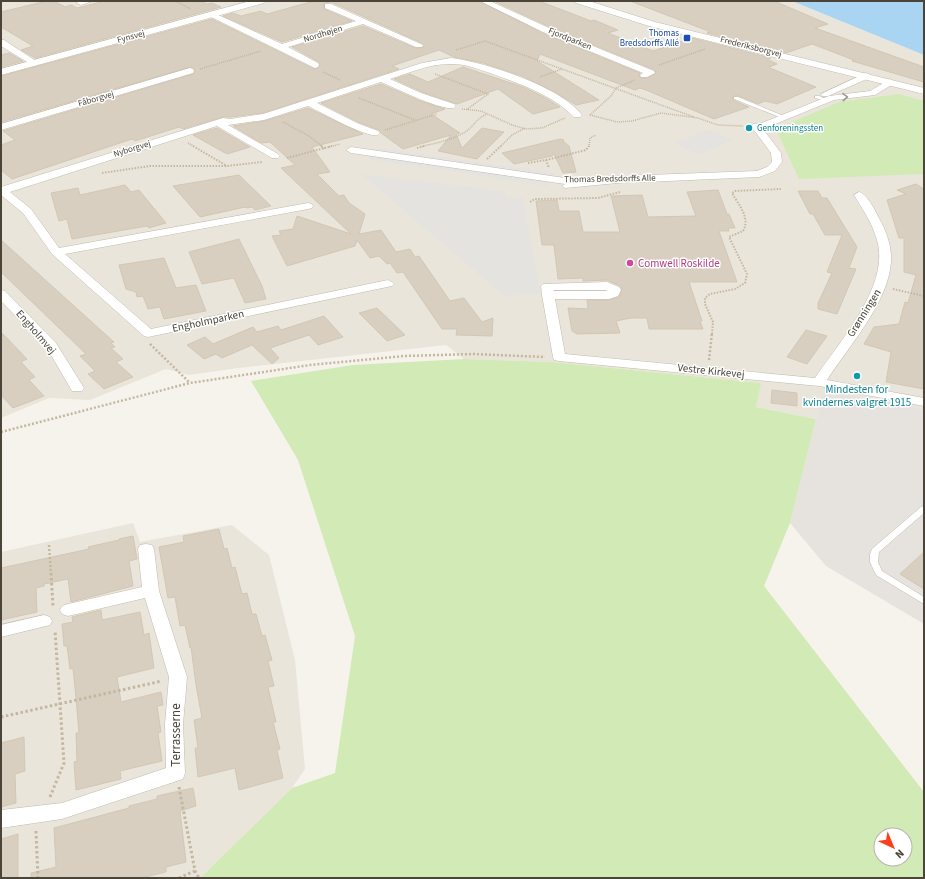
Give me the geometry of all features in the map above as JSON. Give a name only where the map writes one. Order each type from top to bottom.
[{"type":"street","points":[[81,3],[89,1]]},
{"type":"street","name":"Fynsvej","points":[[1,72],[261,1]]},
{"type":"street","name":"Fjordparken","points":[[484,1],[644,73]]},
{"type":"street","name":"Frederiksborgvej","points":[[579,1],[652,24],[924,91]]},
{"type":"street","name":"Nordhøjen","points":[[328,6],[419,45]]},
{"type":"street","name":"Nordhøjen","points":[[211,15],[281,47],[315,65]]},
{"type":"street","name":"Nordhøjen","points":[[281,47],[364,21]]},
{"type":"street","points":[[1,42],[35,63]]},
{"type":"street","points":[[218,123],[255,119],[270,115],[420,67],[445,61],[464,62],[526,83],[569,107],[578,116]]},
{"type":"street","name":"Fåborgvej","points":[[1,127],[190,72]]},
{"type":"street","points":[[756,126],[763,126],[780,115],[822,99],[866,76]]},
{"type":"street","points":[[382,79],[418,95],[455,108]]},
{"type":"street","points":[[822,99],[864,95],[872,93],[890,82]]},
{"type":"street","points":[[310,103],[354,125],[375,133]]},
{"type":"street","name":"Nyborgvej","points":[[1,190],[262,108]]},
{"type":"street","points":[[218,123],[275,158]]},
{"type":"street","name":"Thomas Bredsdorffs Alle","points":[[351,150],[565,180],[615,178],[645,179],[759,174],[771,169],[777,162],[776,153],[756,126]]},
{"type":"street","points":[[1,190],[27,211],[56,252],[148,334]]},
{"type":"street","name":"Grønningen","points":[[819,382],[871,304],[880,287],[885,267],[885,248],[880,230],[872,212],[859,195]]},
{"type":"street","points":[[56,252],[308,206]]},
{"type":"street","name":"Engholmparken","points":[[148,334],[388,284]]},
{"type":"street","points":[[548,295],[559,357]]},
{"type":"street","name":"Engholmvej","points":[[3,297],[52,346],[77,388]]},
{"type":"street","name":"Vestre Kirkevej","points":[[559,357],[819,382],[924,402]]},
{"type":"street","name":"Terrasserne","points":[[1,819],[62,811],[176,773],[174,724],[178,677],[151,591],[146,549]]},
{"type":"street","points":[[1,631],[151,591]]},
{"type":"lane","points":[[736,98],[780,115]]},
{"type":"lane","points":[[565,186],[621,183],[645,179]]},
{"type":"lane","points":[[924,509],[875,551],[872,558],[874,566],[879,573],[924,600]]},
{"type":"path","points":[[485,41],[718,125],[728,127],[756,126]]},
{"type":"path","points":[[590,115],[594,109],[613,95],[616,88],[644,73],[726,41]]},
{"type":"path","points":[[190,72],[272,48],[281,47]]},
{"type":"path","points":[[315,65],[314,68],[341,81]]},
{"type":"path","points":[[420,67],[453,82],[488,94],[466,110]]},
{"type":"path","points":[[526,83],[562,69]]},
{"type":"path","points":[[345,91],[376,106],[416,120]]},
{"type":"path","points":[[455,108],[482,111],[512,125],[525,128],[542,128],[565,118],[590,115],[617,122],[632,121],[661,113],[698,118]]},
{"type":"path","points":[[375,133],[441,112]]},
{"type":"path","points":[[418,152],[420,150],[417,147],[463,133],[478,118],[487,114]]},
{"type":"path","points":[[270,115],[309,136],[325,149]]},
{"type":"path","points":[[479,168],[512,135],[525,128]]},
{"type":"path","points":[[546,160],[586,150],[590,146],[590,138],[596,135]]},
{"type":"path","points":[[176,136],[227,166]]},
{"type":"path","points":[[96,174],[150,166],[227,166],[325,149],[342,144]]},
{"type":"path","points":[[708,371],[713,322],[705,304],[705,298],[710,294],[735,289],[745,283],[747,274],[729,237],[742,232],[746,227],[745,216],[732,193],[735,191],[781,189]]},
{"type":"path","points":[[880,287],[924,296]]},
{"type":"path","points":[[148,334],[147,341],[190,383]]},
{"type":"path","points":[[1,432],[190,383],[310,365],[404,356],[474,354],[559,357]]},
{"type":"path","points":[[38,878],[35,832],[64,763],[55,616],[48,545]]},
{"type":"path","points":[[1,718],[178,677]]},
{"type":"path","points":[[176,773],[195,871],[199,878]]},
{"type":"path","points":[[179,878],[195,871]]},
{"type":"shaded area","points":[[1,1],[792,1],[924,55],[924,409],[824,390],[816,419],[756,407],[760,383],[552,362],[464,359],[446,345],[238,368],[189,375],[166,369],[90,400],[49,398],[1,418]]},
{"type":"shaded area","points":[[708,130],[733,140],[699,155],[674,143]]},
{"type":"shaded area","points":[[378,148],[555,173],[547,186],[368,159]]},
{"type":"shaded area","points":[[361,174],[504,191],[506,197],[523,198],[541,294],[504,296]]},
{"type":"shaded area","points":[[824,390],[924,409],[924,624],[826,566],[790,523]]},
{"type":"shaded area","points":[[133,523],[140,542],[232,525],[269,555],[295,660],[305,769],[292,788],[200,878],[1,878],[1,552]]},
{"type":"green space","points":[[899,94],[924,101],[924,174],[799,179],[776,129],[839,102]]},
{"type":"green space","points":[[464,359],[552,362],[761,383],[756,407],[816,419],[790,523],[764,586],[924,792],[924,878],[200,878],[292,788],[335,773],[355,636],[298,460],[251,381],[353,365]]},
{"type":"water","points":[[792,1],[924,1],[924,55]]},
{"type":"building","points":[[47,1],[54,1],[65,7],[71,5],[77,8],[105,1],[200,1],[207,4],[212,3],[221,7],[35,58],[21,50],[33,46],[1,27],[1,12]]},
{"type":"building","points":[[314,1],[479,1],[542,33],[640,73],[639,76],[641,78],[648,78],[656,73],[655,70],[550,27],[494,1],[539,1],[618,30],[608,33],[653,51],[692,38],[771,58],[767,59],[777,64],[769,67],[770,68],[816,87],[777,104],[765,101],[758,104],[739,96],[734,96],[732,97],[733,100],[749,107],[714,119],[646,90],[640,88],[635,90],[540,54],[537,61],[599,100],[576,105],[522,76],[483,63],[454,57],[439,50],[392,66],[399,69],[263,113],[223,117],[183,129],[179,127],[135,141],[132,139],[12,179],[1,170],[1,145],[15,140],[3,131],[193,74],[195,70],[190,67],[1,122],[1,76],[212,19],[314,69],[319,68],[319,62],[292,47],[363,26],[415,48],[422,48],[424,46],[424,44],[331,2],[324,3],[324,9],[352,21],[282,42],[223,16],[233,13],[241,16],[261,11],[267,14]]},
{"type":"building","points":[[630,1],[774,1],[828,24],[815,28],[924,67],[924,82],[852,61],[854,60],[812,44],[786,53],[707,33],[711,32]]},
{"type":"building","points":[[9,53],[23,61],[1,67],[1,55]]},
{"type":"building","points":[[463,67],[523,87],[560,107],[533,114],[498,89],[457,104],[422,92],[394,79],[410,74],[428,82]]},
{"type":"building","points":[[381,84],[418,100],[445,109],[431,114],[460,133],[456,134],[462,148],[482,128],[504,132],[477,159],[438,151],[451,135],[403,149],[379,130],[358,122],[321,103]]},
{"type":"building","points":[[308,108],[363,134],[312,147],[330,172],[317,174],[339,196],[344,195],[349,203],[365,214],[359,234],[381,230],[396,252],[410,249],[415,257],[419,256],[450,301],[464,298],[482,322],[493,318],[492,336],[456,335],[457,329],[442,329],[403,272],[397,273],[390,263],[387,264],[379,256],[370,258],[357,240],[355,246],[287,266],[272,236],[281,235],[279,231],[293,229],[297,216],[351,234],[281,168],[295,165],[270,142],[261,143],[233,126],[264,121]]},
{"type":"building","points":[[217,128],[250,147],[227,154],[193,135]]},
{"type":"building","points":[[560,139],[564,140],[563,141],[569,146],[576,172],[563,173],[554,154],[552,156],[514,164],[502,153]]},
{"type":"building","points":[[239,175],[271,206],[255,210],[252,207],[245,207],[200,217],[173,186]]},
{"type":"building","points":[[916,184],[924,189],[924,389],[886,382],[891,352],[864,344],[874,327],[899,324],[905,302],[908,303],[916,275],[904,272],[904,238],[899,238],[887,200],[906,194],[897,190]]},
{"type":"building","points":[[125,185],[131,192],[139,190],[166,223],[149,228],[147,226],[72,239],[67,219],[59,221],[51,193],[78,188],[80,195]]},
{"type":"building","name":"Comwell Roskilde","points":[[718,190],[727,214],[729,214],[735,228],[728,228],[729,231],[719,231],[737,282],[689,282],[702,321],[700,321],[703,329],[649,329],[647,318],[631,318],[616,321],[620,333],[577,334],[572,331],[568,308],[588,309],[587,300],[609,300],[619,297],[622,289],[620,286],[607,280],[583,281],[583,278],[558,279],[554,245],[542,245],[536,201],[557,200],[559,211],[579,211],[583,232],[620,232],[611,196],[642,195],[648,217],[696,216],[687,192]]},
{"type":"building","points":[[798,191],[818,191],[822,198],[827,198],[857,247],[849,268],[856,269],[837,314],[818,309],[818,303],[832,273],[827,272],[842,235],[825,235],[813,214],[810,214]]},
{"type":"building","points":[[239,239],[262,286],[266,299],[245,303],[234,278],[202,284],[189,252]]},
{"type":"building","points":[[1,240],[114,342],[111,343],[115,347],[111,348],[123,359],[116,362],[133,377],[104,389],[88,374],[95,371],[80,356],[86,354],[1,272]]},
{"type":"building","points":[[164,258],[176,288],[196,285],[206,311],[164,319],[160,307],[148,309],[143,296],[137,297],[136,292],[126,289],[119,265]]},
{"type":"building","points":[[377,308],[405,335],[387,341],[359,313]]},
{"type":"building","points":[[324,316],[343,337],[318,345],[309,335],[270,348],[279,358],[272,364],[252,345],[222,358],[216,354],[204,359],[187,345],[205,337],[213,344],[253,327],[257,332],[278,326],[281,330]]},
{"type":"building","points":[[806,330],[827,336],[807,364],[787,357]]},
{"type":"building","points":[[1,332],[27,359],[21,362],[35,377],[29,380],[44,396],[13,408],[1,395]]},
{"type":"building","points":[[772,390],[797,393],[797,406],[771,403]]},
{"type":"building","points":[[219,529],[224,549],[227,548],[232,568],[235,567],[242,594],[247,593],[252,614],[256,614],[262,636],[265,635],[272,660],[268,661],[274,686],[268,687],[276,722],[273,722],[280,749],[277,750],[283,778],[239,790],[235,768],[198,777],[195,748],[198,748],[194,720],[202,718],[191,647],[190,648],[185,625],[180,626],[175,597],[168,598],[159,547],[184,542],[183,536]]},
{"type":"building","points":[[133,536],[137,559],[129,561],[133,586],[71,602],[68,579],[44,584],[44,586],[36,588],[37,612],[1,620],[1,568],[89,549],[88,547]]},
{"type":"building","points":[[924,552],[924,589],[900,574]]},
{"type":"building","points":[[101,610],[102,620],[140,612],[144,635],[149,633],[154,668],[117,677],[121,702],[161,692],[163,705],[157,706],[161,732],[158,733],[162,761],[120,771],[121,779],[76,790],[74,762],[77,761],[76,733],[79,733],[73,668],[70,669],[67,646],[64,646],[62,624],[73,622],[72,617]]},
{"type":"building","points":[[24,737],[25,771],[15,774],[16,803],[1,807],[1,743]]},
{"type":"building","points":[[193,788],[196,806],[180,811],[186,862],[166,867],[166,872],[141,878],[31,878],[31,873],[56,867],[54,828],[129,808],[129,806],[157,799],[157,796]]},
{"type":"building","points":[[18,834],[18,878],[1,878],[1,839]]},
{"type":"place","name":"Thomas Bredsdorffs Allé","points":[[687,38]]},
{"type":"place","name":"Genforeningssten","points":[[749,128]]},
{"type":"place","name":"Comwell Roskilde","points":[[630,263]]},
{"type":"place","name":"Mindesten for kvindernes valgret 1915","points":[[857,376]]}]
